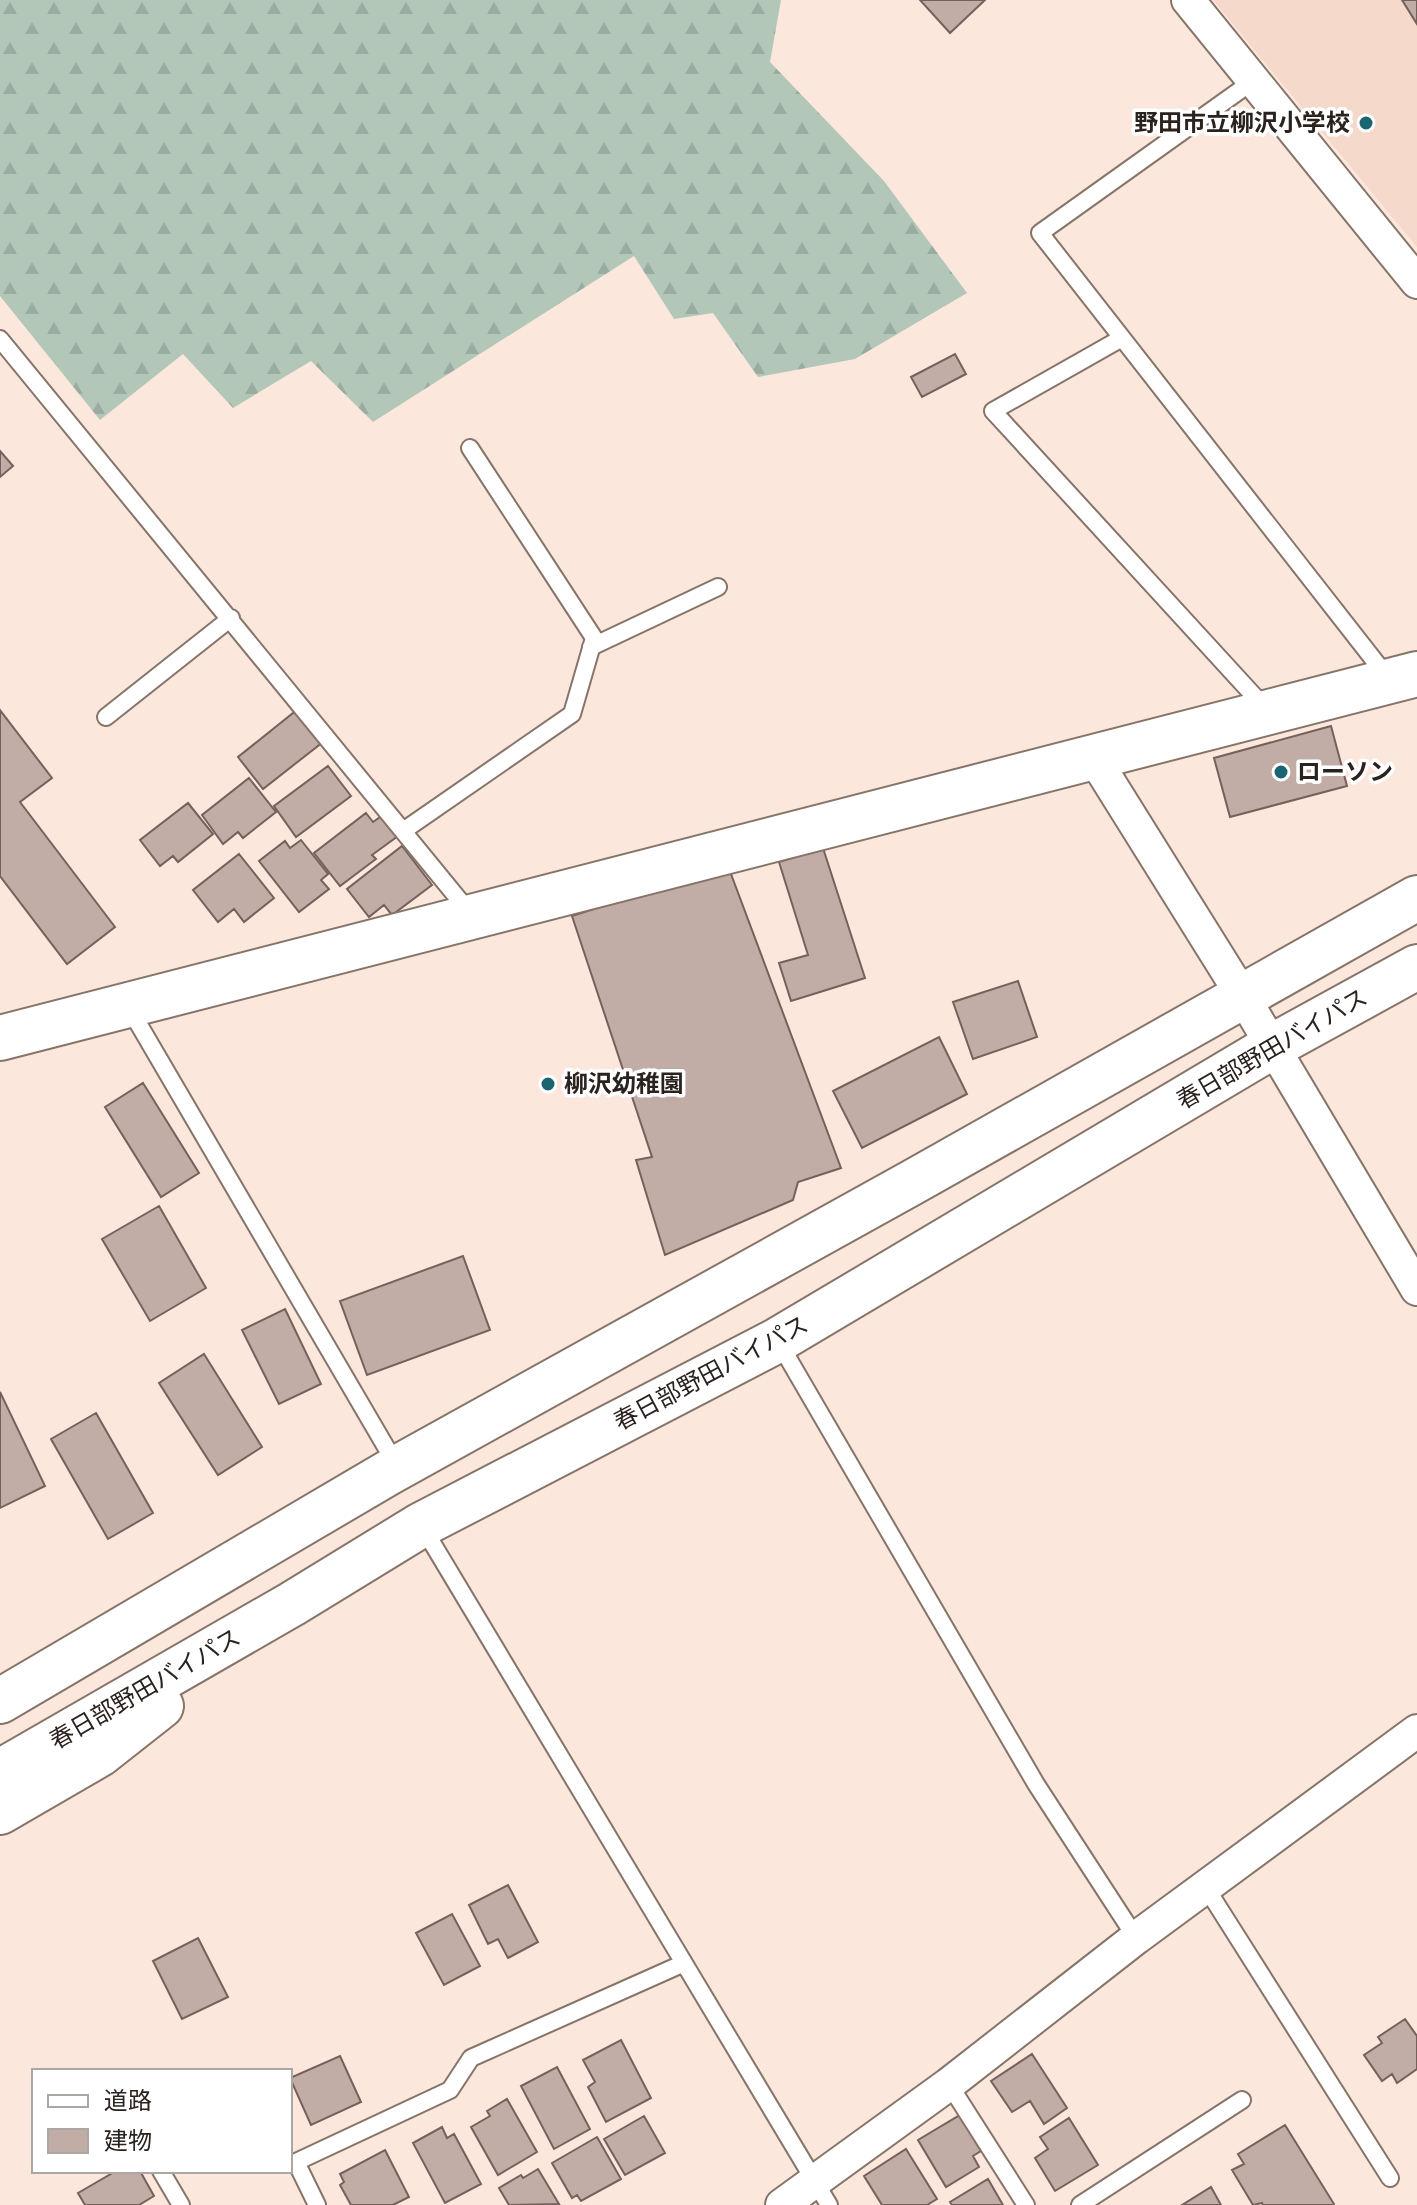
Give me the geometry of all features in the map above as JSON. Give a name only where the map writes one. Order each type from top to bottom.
[{"type":"main road","points":[[0,1038],[1404,677]]},
{"type":"main road","points":[[8,1685],[1417,898]]},
{"type":"main road","name":"春日部野田バイパス","points":[[0,1772],[292,1604],[421,1525],[778,1340],[1273,1046],[1417,967]]},
{"type":"main road","points":[[0,1812],[100,1754],[292,1604]]},
{"type":"street","points":[[1188,0],[1417,282]]},
{"type":"street","points":[[1094,758],[1242,995],[1417,1289]]},
{"type":"street","points":[[782,2205],[822,2193],[949,2084],[1136,1938],[1417,1731]]},
{"type":"lane","points":[[1253,81],[1040,233],[1122,338],[1404,677]]},
{"type":"lane","points":[[1122,338],[993,411],[1270,712]]},
{"type":"lane","points":[[0,339],[472,915]]},
{"type":"lane","points":[[403,831],[572,714],[594,638],[470,448]]},
{"type":"lane","points":[[591,647],[718,587]]},
{"type":"lane","points":[[106,717],[231,618]]},
{"type":"lane","points":[[127,1005],[393,1470]]},
{"type":"lane","points":[[778,1340],[1036,1784],[1136,1938]]},
{"type":"lane","points":[[421,1525],[822,2193]]},
{"type":"lane","points":[[1205,1886],[1390,2178]]},
{"type":"lane","points":[[317,2205],[293,2163],[450,2090],[471,2058],[682,1964]]},
{"type":"lane","points":[[949,2084],[1026,2205]]},
{"type":"lane","points":[[1080,2205],[1242,2100]]},
{"type":"lane","points":[[162,2173],[181,2205]]},
{"type":"shaded area","name":"野田市立柳沢小学校","points":[[1213,0],[1417,0],[1417,247]]},
{"type":"green space","points":[[0,0],[781,0],[770,62],[884,181],[967,293],[855,359],[758,377],[713,313],[674,319],[634,256],[373,422],[311,361],[233,408],[183,354],[100,420],[0,296]]},
{"type":"building","points":[[920,0],[985,0],[950,33]]},
{"type":"building","points":[[1402,0],[1417,0],[1417,24]]},
{"type":"building","points":[[955,354],[966,374],[922,397],[911,377]]},
{"type":"building","points":[[0,451],[13,466],[0,477]]},
{"type":"building","points":[[298,709],[323,742],[263,789],[238,757]]},
{"type":"building","points":[[0,710],[52,778],[20,802],[115,927],[67,964],[0,876]]},
{"type":"building","name":"ローソン","points":[[1331,726],[1347,786],[1230,817],[1214,758]]},
{"type":"building","points":[[328,766],[351,796],[296,837],[274,806]]},
{"type":"building","points":[[249,778],[276,812],[243,838],[238,832],[223,844],[202,815]]},
{"type":"building","points":[[188,803],[213,834],[178,862],[173,856],[160,866],[140,840]]},
{"type":"building","points":[[366,813],[373,822],[383,815],[398,836],[372,855],[376,859],[340,886],[314,853]]},
{"type":"building","points":[[301,840],[328,874],[321,880],[329,889],[299,912],[259,861],[285,841],[290,848]]},
{"type":"building","points":[[402,846],[432,885],[392,915],[384,905],[369,917],[347,889]]},
{"type":"building","points":[[823,848],[865,978],[791,1001],[779,963],[808,955],[779,862]]},
{"type":"building","points":[[239,854],[274,898],[244,922],[234,909],[218,922],[193,890]]},
{"type":"building","points":[[728,866],[841,1168],[798,1182],[793,1200],[665,1255],[636,1160],[652,1157],[572,916]]},
{"type":"building","points":[[1018,981],[1037,1037],[973,1059],[953,1002]]},
{"type":"building","points":[[939,1037],[967,1094],[862,1148],[833,1091]]},
{"type":"building","points":[[143,1083],[199,1173],[161,1197],[105,1107]]},
{"type":"building","points":[[159,1206],[206,1288],[150,1321],[102,1239]]},
{"type":"building","points":[[463,1256],[490,1330],[367,1375],[340,1301]]},
{"type":"building","points":[[285,1309],[321,1384],[279,1404],[242,1330]]},
{"type":"building","points":[[204,1354],[262,1447],[218,1475],[159,1383]]},
{"type":"building","points":[[0,1392],[45,1486],[0,1508]]},
{"type":"building","points":[[96,1413],[153,1513],[108,1539],[51,1439]]},
{"type":"building","points":[[508,1885],[538,1942],[508,1958],[498,1939],[488,1944],[469,1905]]},
{"type":"building","points":[[452,1914],[480,1966],[444,1985],[416,1933]]},
{"type":"building","points":[[198,1938],[228,1997],[182,2019],[153,1961]]},
{"type":"building","points":[[1405,2019],[1417,2036],[1417,2069],[1397,2083],[1392,2074],[1382,2081],[1364,2055],[1382,2043],[1378,2037]]},
{"type":"building","points":[[621,2040],[651,2098],[606,2122],[588,2087],[595,2082],[583,2060]]},
{"type":"building","points":[[1032,2054],[1067,2108],[1044,2124],[1030,2101],[1012,2112],[991,2081]]},
{"type":"building","points":[[340,2056],[361,2102],[311,2125],[292,2077]]},
{"type":"building","points":[[557,2067],[590,2129],[554,2149],[521,2086]]},
{"type":"building","points":[[507,2099],[537,2152],[498,2175],[471,2127],[490,2116],[487,2111]]},
{"type":"building","points":[[960,2115],[981,2151],[973,2156],[979,2167],[946,2187],[918,2140]]},
{"type":"building","points":[[644,2116],[665,2153],[625,2175],[604,2139]]},
{"type":"building","points":[[1069,2118],[1098,2165],[1055,2191],[1035,2158],[1048,2149],[1040,2137]]},
{"type":"building","points":[[1285,2125],[1333,2205],[1253,2205],[1232,2170],[1244,2164],[1238,2154]]},
{"type":"building","points":[[442,2127],[447,2138],[454,2134],[481,2184],[445,2203],[413,2143]]},
{"type":"building","points":[[597,2137],[621,2179],[581,2201],[577,2195],[572,2198],[552,2163]]},
{"type":"building","points":[[906,2149],[937,2199],[927,2205],[882,2205],[864,2176]]},
{"type":"building","points":[[385,2150],[409,2197],[393,2205],[351,2205],[340,2185],[344,2182],[340,2174]]},
{"type":"building","points":[[538,2169],[559,2204],[509,2205],[499,2188]]},
{"type":"building","points":[[113,2173],[141,2173],[154,2196],[139,2205],[85,2205],[78,2193]]},
{"type":"building","points":[[988,2179],[1003,2205],[952,2205],[950,2202]]},
{"type":"building","points":[[1211,2187],[1221,2205],[1182,2205]]},
{"type":"place","name":"野田市立柳沢小学校","points":[[1366,123]]},
{"type":"place","name":"ローソン","points":[[1281,772]]},
{"type":"place","name":"柳沢幼稚園","points":[[548,1084]]}]
